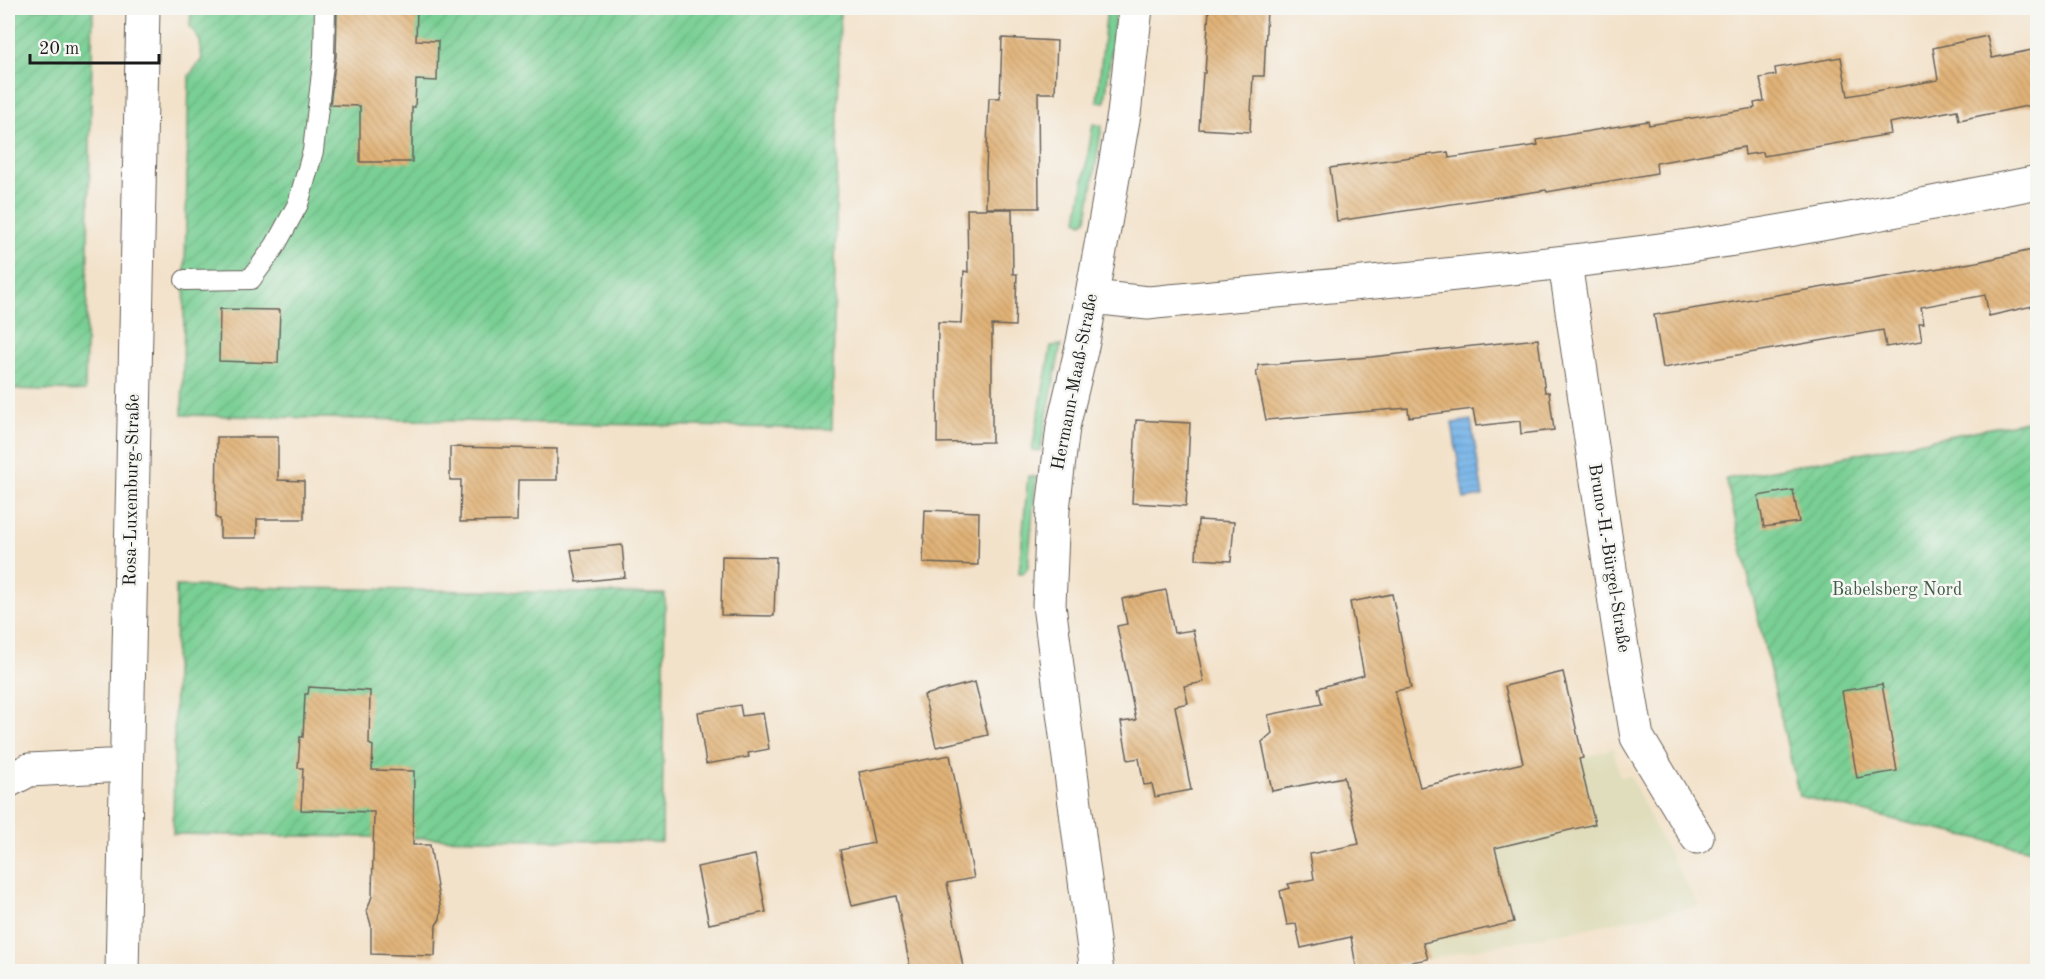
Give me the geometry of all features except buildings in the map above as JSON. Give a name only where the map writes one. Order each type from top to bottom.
[{"type":"street","name":"Rosa-Luxemburg-Straße","points":[[122,972],[143,8]]},
{"type":"street","name":"Hermann-Maaß-Straße","points":[[1097,972],[1048,605],[1053,509],[1063,427],[1092,297],[1124,114],[1136,8]]},
{"type":"street","points":[[1092,297],[1148,303],[1565,263],[1798,229],[2037,182]]},
{"type":"street","name":"Bruno-H.-Bürgel-Straße","points":[[1565,263],[1619,630],[1637,736],[1697,837]]},
{"type":"street","points":[[8,781],[29,770],[126,765]]},
{"type":"lane","points":[[185,280],[251,279],[275,246],[298,204],[313,151],[324,55],[325,8]]},
{"type":"shaded area","points":[[1613,748],[1620,777],[1630,776],[1662,841],[1699,906],[1428,959],[1386,804],[1583,758]]},
{"type":"green space","points":[[8,8],[93,8],[85,391],[8,389]]},
{"type":"green space","points":[[191,8],[840,8],[832,429],[182,415],[189,76],[202,59],[200,41],[190,26]]},
{"type":"green space","points":[[1107,8],[1116,12],[1105,102],[1097,102]]},
{"type":"green space","points":[[1093,124],[1102,126],[1087,219],[1082,223],[1077,220]]},
{"type":"green space","points":[[1061,345],[1040,451],[1032,450],[1051,346]]},
{"type":"green space","name":"Babelsberg Nord","points":[[2037,419],[2037,851],[1916,825],[1799,796],[1726,479]]},
{"type":"green space","points":[[1028,476],[1036,477],[1028,568],[1024,573],[1019,573]]},
{"type":"green space","points":[[176,586],[665,594],[662,842],[173,834]]},
{"type":"water","points":[[1471,420],[1483,496],[1464,499],[1452,423]]}]
